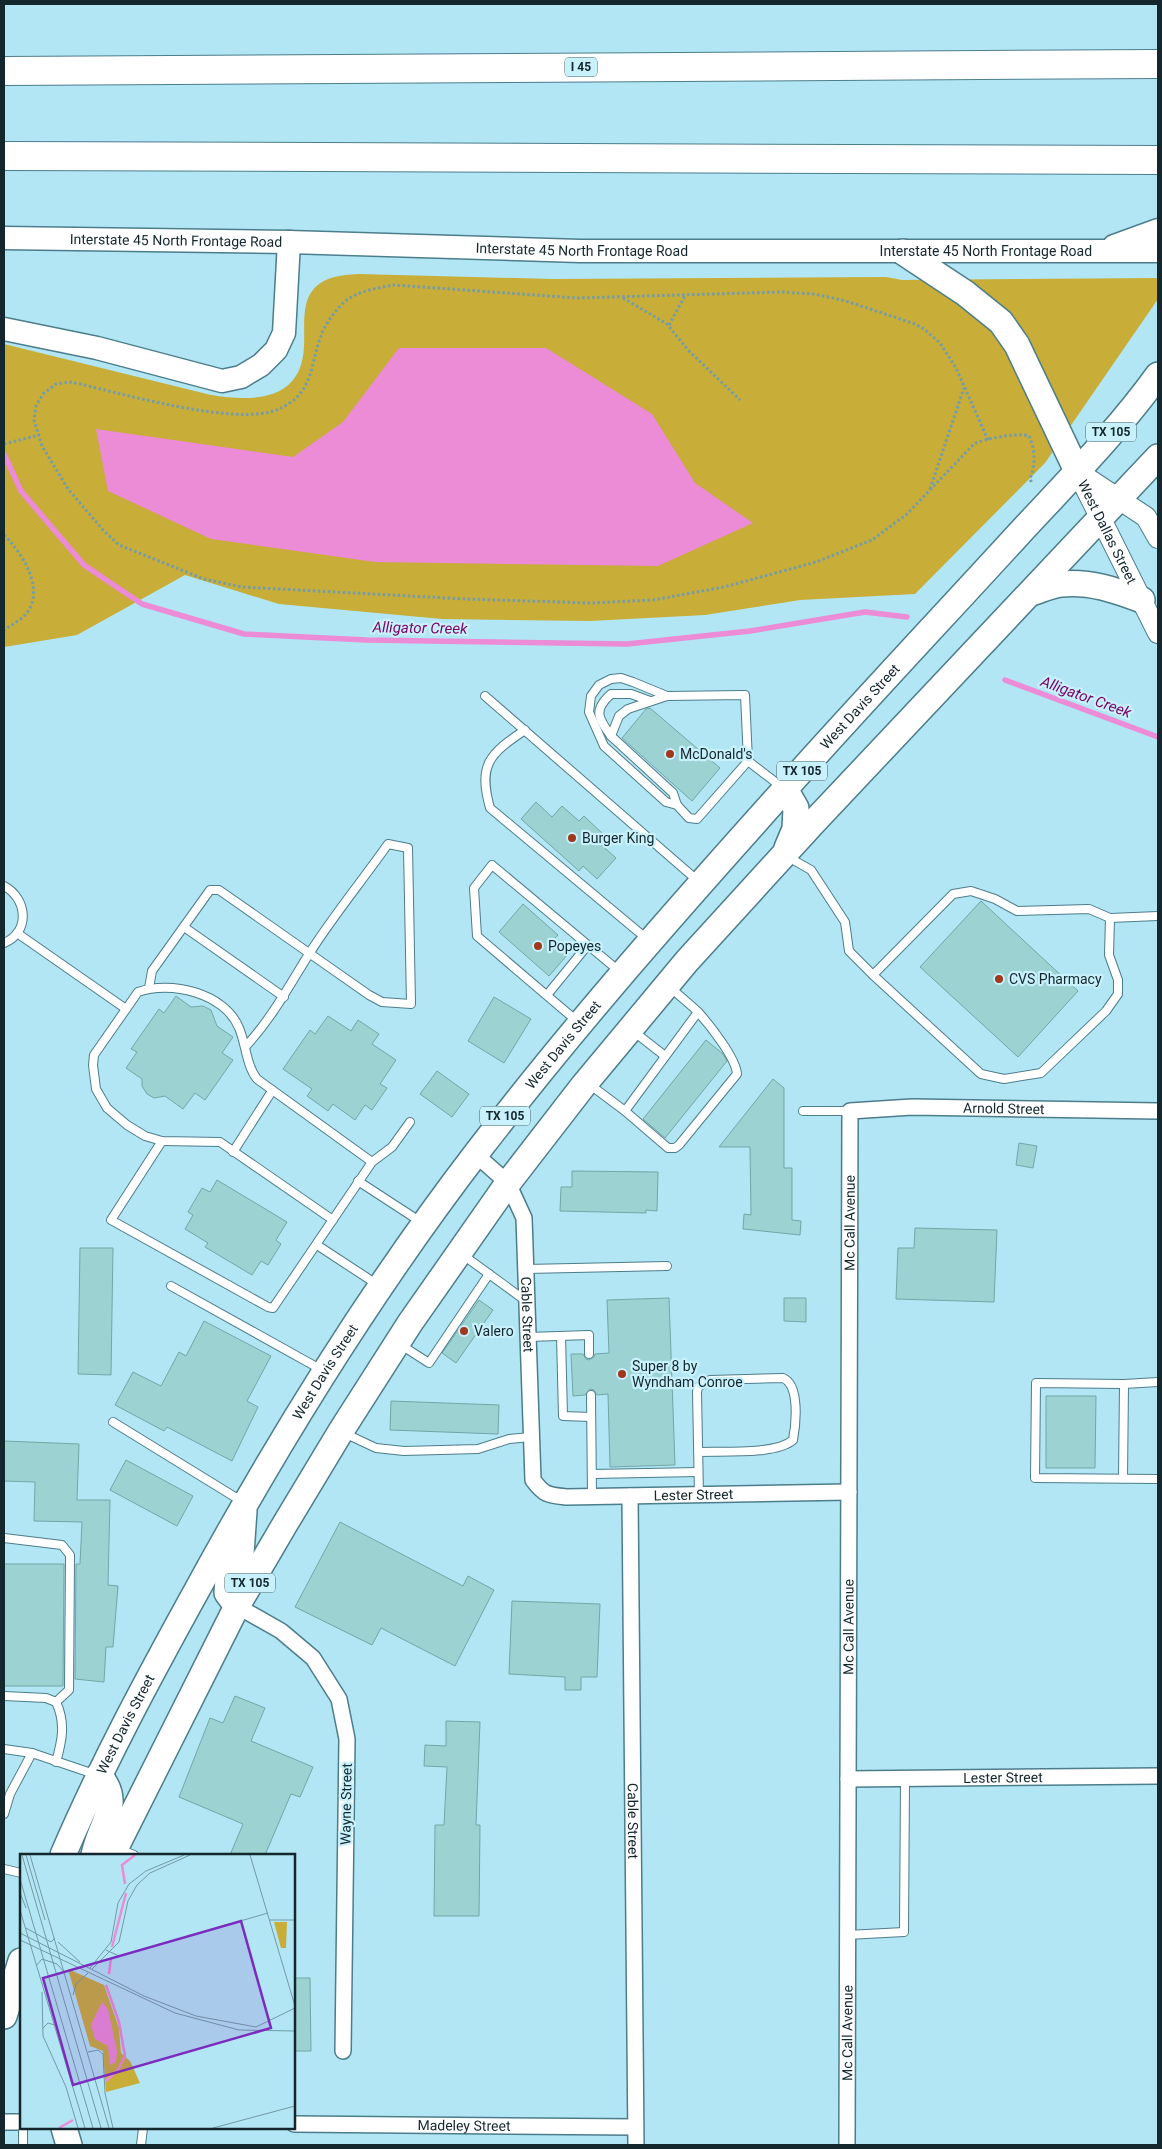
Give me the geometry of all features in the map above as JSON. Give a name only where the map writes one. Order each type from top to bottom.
[{"type":"highway","name":"I 45","points":[[4,71],[1158,64]]},
{"type":"highway","points":[[4,156],[1158,160]]},
{"type":"main road","points":[[1099,252],[1158,230]]},
{"type":"main road","name":"Interstate 45 North Frontage Road","points":[[4,238],[289,242],[580,251],[1158,251]]},
{"type":"main road","points":[[4,329],[96,348],[222,381],[241,377],[266,360],[276,350],[284,333],[289,242]]},
{"type":"main road","points":[[903,252],[965,292],[1001,322],[1018,345],[1077,471]]},
{"type":"main road","name":"West Davis Street","points":[[63,1854],[131,1709],[244,1504],[326,1372],[382,1287],[424,1224],[475,1154],[650,941],[785,789],[1077,471],[1145,393],[1158,375]]},
{"type":"main road","name":"TX 105","points":[[114,1853],[237,1606],[340,1430],[397,1343],[508,1183],[586,1082],[667,985],[784,855],[1102,519],[1158,457]]},
{"type":"main road","points":[[1031,593],[1060,584],[1086,584],[1107,587],[1142,600]]},
{"type":"main road","points":[[784,855],[795,829],[796,808],[785,789]]},
{"type":"main road","points":[[237,1606],[227,1593],[228,1578],[241,1554],[244,1504]]},
{"type":"main road","points":[[99,1775],[108,1786],[112,1798],[114,1853]]},
{"type":"main road","points":[[4,2013],[20,1964]]},
{"type":"main road","points":[[64,2129],[69,2145]]},
{"type":"street","name":"West Dallas Street","points":[[1077,471],[1146,517],[1158,538]]},
{"type":"street","name":"West Dallas Street","points":[[1077,471],[1158,634]]},
{"type":"street","name":"Arnold Street","points":[[850,1111],[912,1107],[1158,1111]]},
{"type":"street","name":"Mc Call Avenue","points":[[847,2145],[850,1111]]},
{"type":"street","name":"Cable Street","points":[[475,1154],[508,1183],[524,1218],[533,1480],[540,1491]]},
{"type":"street","name":"Lester Street","points":[[540,1491],[549,1495],[566,1497],[849,1492]]},
{"type":"street","name":"Cable Street","points":[[630,1496],[636,2145]]},
{"type":"street","name":"Wayne Street","points":[[237,1606],[280,1630],[313,1658],[339,1699],[347,1739],[342,2051]]},
{"type":"street","name":"Lester Street","points":[[848,1779],[1158,1776]]},
{"type":"street","points":[[4,2122],[20,2122]]},
{"type":"street","name":"Madeley Street","points":[[295,2124],[636,2127]]},
{"type":"lane","points":[[667,696],[621,678],[611,680],[600,686],[591,696],[589,712],[604,746],[666,802],[677,805]]},
{"type":"lane","points":[[611,736],[619,716],[628,709],[639,707],[650,701],[667,696],[745,696],[748,761],[697,820],[689,818],[677,805],[673,794],[611,736],[599,716],[599,708],[611,694],[631,694],[650,701]]},
{"type":"lane","points":[[485,696],[701,884]]},
{"type":"lane","points":[[525,730],[494,755],[484,772],[485,789],[490,808],[650,941]]},
{"type":"lane","points":[[748,761],[785,789]]},
{"type":"lane","points":[[149,988],[152,971],[210,890],[214,889],[218,890],[309,953],[382,1002],[411,1004],[408,848],[388,844],[309,953],[284,997],[259,1032],[246,1046]]},
{"type":"lane","points":[[784,855],[812,870],[845,922],[849,951],[981,1074],[1004,1079],[1040,1073],[1106,1012],[1118,994],[1118,980],[1109,955],[1110,918]]},
{"type":"lane","points":[[581,1023],[477,936],[474,888],[492,865],[622,974]]},
{"type":"lane","points":[[4,886],[12,890],[22,904],[22,924],[17,933],[4,943]]},
{"type":"lane","points":[[873,975],[953,894],[971,891],[995,898],[1017,911],[1089,909],[1110,918],[1158,916]]},
{"type":"lane","points":[[184,927],[284,997]]},
{"type":"lane","points":[[17,933],[126,1009]]},
{"type":"lane","points":[[547,995],[587,946]]},
{"type":"lane","points":[[586,1082],[625,1111],[668,1148],[675,1148],[737,1074],[737,1068],[729,1054],[698,1012],[667,985]]},
{"type":"lane","points":[[333,1220],[220,1142],[213,1140],[162,1141],[145,1136],[127,1125],[107,1108],[96,1089],[93,1065],[94,1055],[138,992],[149,988],[183,989],[201,993],[229,1014],[238,1025],[246,1046],[253,1074],[272,1091],[372,1162]]},
{"type":"lane","points":[[625,1111],[698,1012]]},
{"type":"lane","points":[[630,1029],[665,1056]]},
{"type":"lane","points":[[233,1152],[272,1091]]},
{"type":"lane","points":[[803,1111],[850,1111]]},
{"type":"lane","points":[[162,1141],[111,1220],[268,1307],[276,1305],[372,1162],[392,1146],[410,1122]]},
{"type":"lane","points":[[358,1181],[424,1224]]},
{"type":"lane","points":[[317,1245],[382,1287]]},
{"type":"lane","points":[[459,1252],[527,1302]]},
{"type":"lane","points":[[526,1269],[666,1266]]},
{"type":"lane","points":[[397,1343],[429,1363],[489,1274]]},
{"type":"lane","points":[[171,1286],[326,1372]]},
{"type":"lane","points":[[528,1337],[589,1335],[589,1354]]},
{"type":"lane","points":[[561,1336],[563,1416],[591,1417]]},
{"type":"lane","points":[[698,1452],[768,1449],[786,1446],[793,1440],[795,1428],[794,1393],[791,1385],[783,1378],[710,1380],[703,1382],[697,1392],[698,1472],[699,1495]]},
{"type":"lane","points":[[1158,1382],[1124,1384],[1036,1383],[1035,1478],[1158,1479]]},
{"type":"lane","points":[[1123,1478],[1124,1384]]},
{"type":"lane","points":[[591,1395],[592,1497]]},
{"type":"lane","points":[[113,1422],[244,1504]]},
{"type":"lane","points":[[340,1430],[376,1448],[396,1451],[478,1449],[509,1439],[531,1437]]},
{"type":"lane","points":[[592,1474],[698,1472]]},
{"type":"lane","points":[[4,1538],[62,1545],[70,1555],[70,1690],[56,1702]]},
{"type":"lane","points":[[4,1696],[46,1698],[56,1702],[61,1712],[63,1735],[56,1762]]},
{"type":"lane","points":[[4,1749],[32,1753],[99,1775]]},
{"type":"lane","points":[[4,1814],[10,1794],[32,1753]]},
{"type":"lane","points":[[847,1935],[904,1932],[905,1778]]},
{"type":"lane","points":[[4,1869],[20,1873]]},
{"type":"lane","points":[[23,2145],[24,2129]]},
{"type":"lane","points":[[141,2145],[143,2129]]},
{"type":"path","points":[[988,440],[946,350],[933,336],[915,324],[884,312],[814,294],[781,292],[686,294],[622,298],[569,297],[394,284],[370,290],[345,301],[330,319],[321,336],[309,379],[298,397],[278,410],[245,416],[212,413],[70,382],[56,384],[43,394],[36,406],[34,420],[42,446],[68,489],[103,530],[119,545],[204,579],[242,587],[466,599],[590,602],[653,600],[724,587],[816,562],[872,540],[895,525],[975,443],[1023,434],[1028,436],[1035,468],[1030,478],[1032,484]]},
{"type":"path","points":[[669,325],[686,294]]},
{"type":"path","points":[[622,298],[669,325],[688,350],[740,400]]},
{"type":"path","points":[[930,490],[965,388]]},
{"type":"path","points":[[4,444],[39,435]]},
{"type":"path","points":[[4,535],[23,559],[32,580],[34,596],[30,609],[18,622],[4,630]]},
{"type":"shaded area","points":[[359,274],[552,279],[886,277],[902,280],[1158,278],[1158,299],[1045,463],[915,594],[800,600],[705,615],[590,621],[442,619],[279,604],[185,575],[77,635],[4,647],[4,344],[211,395],[243,398],[259,397],[273,394],[285,388],[295,378],[301,364],[304,346],[305,308],[313,290],[330,278]]},
{"type":"shaded area","points":[[399,348],[546,348],[652,414],[695,483],[753,523],[658,566],[375,562],[211,539],[108,491],[96,429],[293,457],[343,422]]},
{"type":"building","name":"McDonald's","points":[[650,708],[720,768],[692,801],[622,738],[646,709]]},
{"type":"building","name":"Burger King","points":[[536,802],[552,817],[562,806],[579,821],[584,816],[604,835],[598,842],[616,858],[597,879],[583,866],[579,871],[521,819]]},
{"type":"building","name":"CVS Pharmacy","points":[[981,901],[1078,991],[1018,1057],[920,967]]},
{"type":"building","name":"Popeyes","points":[[523,904],[558,935],[553,940],[569,953],[549,976],[499,932]]},
{"type":"building","points":[[176,996],[191,1007],[203,1006],[211,1010],[217,1026],[233,1037],[222,1053],[233,1060],[205,1100],[195,1093],[183,1109],[165,1096],[154,1098],[147,1094],[142,1086],[142,1079],[126,1068],[137,1052],[131,1049],[159,1009],[164,1013]]},
{"type":"building","points":[[494,997],[531,1019],[504,1063],[468,1041]]},
{"type":"building","points":[[328,1016],[351,1031],[358,1020],[379,1034],[372,1044],[396,1060],[380,1084],[387,1088],[372,1110],[365,1105],[355,1120],[333,1104],[328,1111],[307,1096],[312,1089],[283,1069],[310,1030],[315,1034]]},
{"type":"building","points":[[706,1040],[723,1054],[727,1061],[665,1138],[643,1119]]},
{"type":"building","points":[[437,1071],[469,1094],[452,1117],[420,1094]]},
{"type":"building","points":[[773,1079],[784,1088],[784,1168],[792,1168],[792,1220],[801,1221],[800,1235],[743,1229],[744,1214],[751,1215],[750,1147],[719,1147]]},
{"type":"building","points":[[1019,1143],[1037,1146],[1033,1168],[1016,1165]]},
{"type":"building","points":[[572,1171],[658,1172],[657,1211],[646,1210],[646,1213],[560,1211],[561,1187],[572,1187]]},
{"type":"building","points":[[217,1180],[287,1222],[276,1240],[281,1244],[268,1265],[261,1261],[252,1275],[205,1247],[208,1243],[185,1229],[193,1215],[188,1212],[202,1188],[210,1192]]},
{"type":"building","points":[[915,1228],[997,1230],[994,1302],[896,1299],[898,1248],[914,1248]]},
{"type":"building","points":[[80,1248],[113,1248],[111,1375],[78,1374]]},
{"type":"building","name":"Super 8 by Wyndham Conroe","points":[[669,1298],[675,1465],[610,1467],[608,1394],[597,1395],[594,1390],[590,1389],[585,1395],[573,1396],[571,1354],[583,1354],[589,1360],[595,1354],[609,1353],[607,1300]]},
{"type":"building","points":[[784,1298],[806,1298],[806,1322],[784,1321]]},
{"type":"building","points":[[479,1300],[493,1310],[456,1363],[442,1353]]},
{"type":"building","points":[[204,1321],[271,1356],[247,1401],[258,1407],[232,1461],[167,1427],[164,1431],[115,1405],[133,1372],[161,1386],[179,1352],[186,1356]]},
{"type":"building","points":[[1046,1396],[1096,1396],[1095,1468],[1046,1468]]},
{"type":"building","points":[[391,1401],[499,1405],[498,1434],[390,1430]]},
{"type":"building","points":[[4,1441],[79,1444],[77,1500],[110,1500],[108,1585],[118,1586],[113,1647],[106,1647],[104,1682],[75,1679],[76,1564],[80,1564],[82,1522],[34,1521],[35,1482],[4,1481]]},
{"type":"building","points":[[126,1460],[193,1496],[177,1526],[110,1490]]},
{"type":"building","points":[[340,1522],[463,1586],[468,1576],[494,1590],[455,1666],[381,1628],[372,1645],[295,1607]]},
{"type":"building","points":[[4,1564],[64,1564],[63,1686],[4,1686]]},
{"type":"building","points":[[512,1601],[600,1604],[597,1677],[581,1677],[581,1690],[565,1690],[565,1677],[509,1674]]},
{"type":"building","points":[[235,1696],[265,1708],[251,1741],[313,1767],[300,1797],[291,1794],[265,1854],[230,1854],[243,1824],[179,1797],[210,1718],[223,1723]]},
{"type":"building","points":[[446,1721],[480,1722],[476,1825],[480,1825],[479,1916],[434,1916],[435,1825],[444,1825],[447,1767],[424,1766],[425,1745],[446,1746]]},
{"type":"building","points":[[295,1978],[310,1978],[311,2051],[295,2051]]},
{"type":"waterway","name":"Alligator Creek","points":[[4,454],[21,491],[84,565],[142,604],[244,634],[366,640],[627,644],[750,631],[865,612],[907,617]]},
{"type":"waterway","name":"Alligator Creek","points":[[1005,680],[1158,737]]},
{"type":"place","name":"McDonald's","points":[[670,754]]},
{"type":"place","name":"Burger King","points":[[572,838]]},
{"type":"place","name":"Popeyes","points":[[538,946]]},
{"type":"place","name":"CVS Pharmacy","points":[[999,979]]},
{"type":"place","name":"Valero","points":[[464,1331]]},
{"type":"place","name":"Super 8 by Wyndham Conroe","points":[[622,1374]]}]
